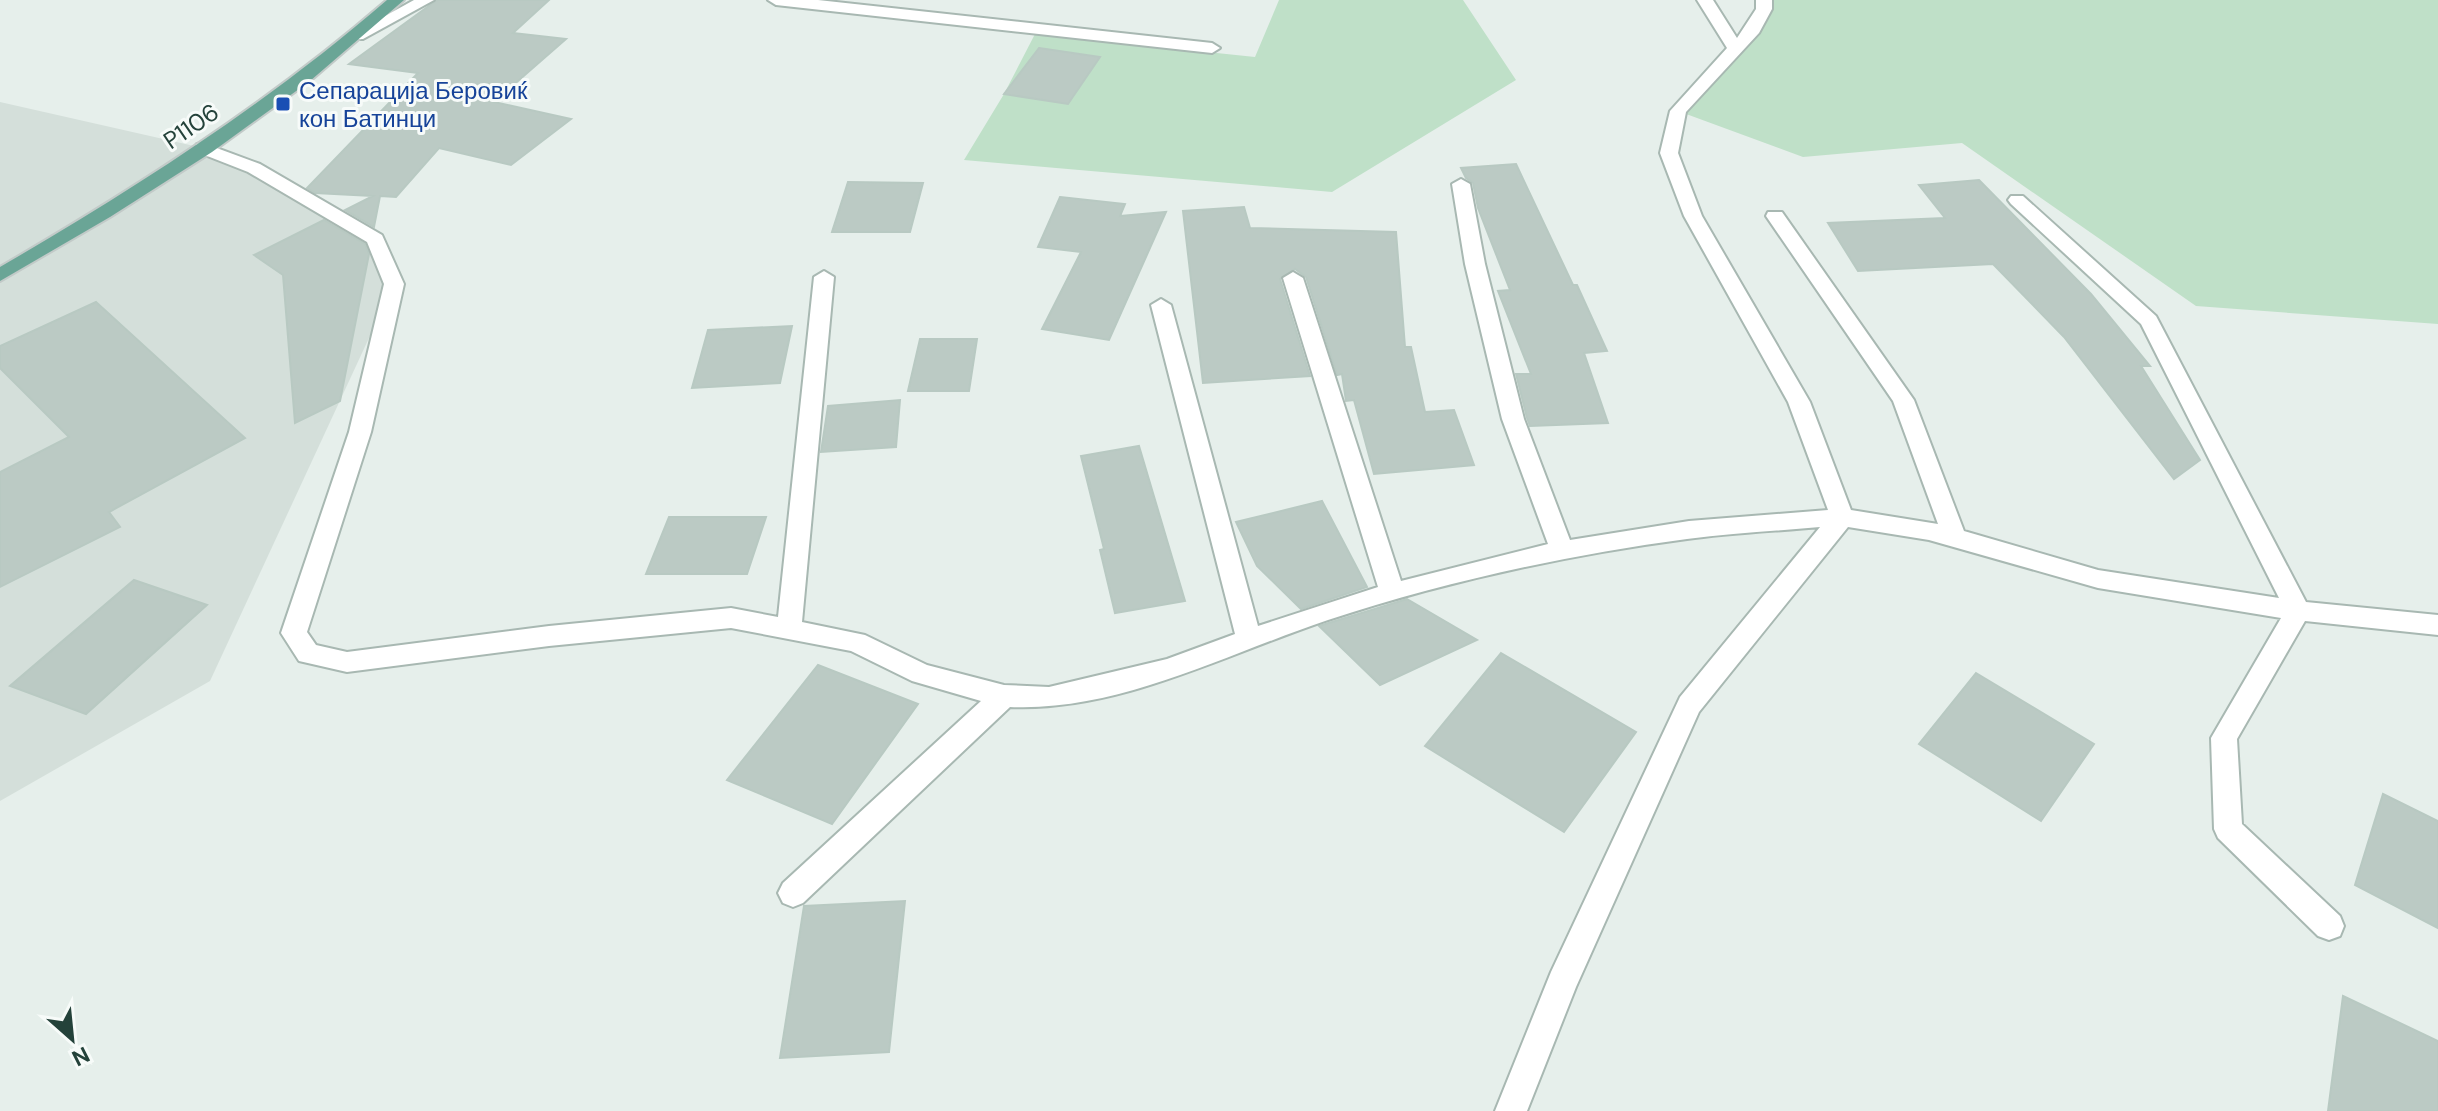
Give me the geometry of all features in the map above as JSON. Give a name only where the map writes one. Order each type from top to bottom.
[{"type":"main road","name":"P1106","points":[[0,275],[203,148],[357,36],[396,0]]},
{"type":"lane","points":[[357,36],[426,0]]},
{"type":"lane","points":[[776,0],[1212,48]]},
{"type":"lane","points":[[1705,0],[1736,50]]},
{"type":"lane","points":[[1764,0],[1764,9],[1753,30],[1678,111],[1669,153],[1693,216],[1799,402],[1842,517]]},
{"type":"lane","points":[[203,148],[254,168],[375,239],[394,284],[360,432],[294,633],[308,654],[347,662],[549,636],[731,618],[856,642],[921,674],[1004,696],[1049,698],[1169,669],[1323,612],[1392,592],[1562,550],[1689,530],[1842,517],[1954,537],[2098,579],[2298,611],[2438,625]]},
{"type":"lane","points":[[1461,184],[1475,264],[1513,419],[1562,550]]},
{"type":"lane","points":[[2017,200],[2149,321],[2298,611]]},
{"type":"lane","points":[[1775,216],[1903,400],[1954,537]]},
{"type":"lane","points":[[789,628],[824,277]]},
{"type":"lane","points":[[1293,278],[1392,592]]},
{"type":"lane","points":[[1161,305],[1249,638]]},
{"type":"lane","points":[[1511,1111],[1562,983],[1689,705],[1842,517]]},
{"type":"lane","points":[[2298,611],[2224,738],[2228,829],[2329,926]]},
{"type":"lane","points":[[793,893],[1004,696]]},
{"type":"shaded area","points":[[0,102],[203,148],[375,239],[394,284],[210,681],[0,801]]},
{"type":"green space","points":[[1279,0],[1463,0],[1516,80],[1332,192],[964,160],[1004,94],[1035,34],[1255,57]]},
{"type":"green space","points":[[1763,0],[2438,0],[2438,324],[2196,306],[1962,143],[1803,157],[1678,111],[1736,50]]},
{"type":"building","points":[[437,0],[549,0],[513,33],[566,39],[494,102],[571,119],[511,165],[439,148],[396,197],[380,196],[374,227],[345,210],[373,196],[315,193],[307,188],[418,73],[349,64]]},
{"type":"building","points":[[1039,48],[1100,57],[1068,104],[1004,94]]},
{"type":"building","points":[[1516,164],[1607,351],[1584,353],[1608,423],[1530,426],[1527,418],[1516,374],[1531,374],[1498,291],[1510,290],[1478,208],[1473,183],[1461,168]]},
{"type":"building","points":[[1979,180],[2091,294],[2150,366],[2141,366],[2200,460],[2174,479],[2064,337],[1993,264],[1858,271],[1828,223],[1945,218],[1919,185]]},
{"type":"building","points":[[848,182],[923,183],[910,232],[832,232]]},
{"type":"building","points":[[1060,197],[1125,204],[1120,216],[1166,212],[1109,340],[1042,329],[1081,252],[1038,247]]},
{"type":"building","points":[[1244,207],[1250,228],[1396,232],[1405,347],[1411,347],[1425,412],[1454,410],[1474,465],[1374,474],[1354,400],[1346,401],[1342,374],[1337,375],[1306,277],[1295,269],[1280,279],[1310,376],[1203,383],[1183,211]]},
{"type":"building","points":[[324,220],[365,244],[369,254],[340,401],[295,423],[283,275],[254,255]]},
{"type":"building","points":[[96,302],[245,438],[109,512],[120,527],[0,587],[0,472],[69,437],[0,368],[0,346]]},
{"type":"building","points":[[792,326],[780,383],[692,388],[708,330]]},
{"type":"building","points":[[920,339],[977,339],[969,391],[908,391]]},
{"type":"building","points":[[900,400],[896,447],[821,452],[828,406]]},
{"type":"building","points":[[1139,446],[1185,601],[1115,613],[1100,550],[1104,549],[1081,456]]},
{"type":"building","points":[[1322,501],[1367,587],[1301,609],[1257,566],[1236,522]]},
{"type":"building","points":[[669,517],[766,517],[747,574],[646,574]]},
{"type":"building","points":[[134,580],[207,605],[86,714],[10,686]]},
{"type":"building","points":[[1407,599],[1477,640],[1380,685],[1319,626]]},
{"type":"building","points":[[1501,653],[1636,732],[1564,832],[1425,746]]},
{"type":"building","points":[[818,665],[918,704],[832,824],[727,780]]},
{"type":"building","points":[[1976,673],[2094,744],[2041,821],[1919,744]]},
{"type":"building","points":[[2383,794],[2438,821],[2438,928],[2355,885]]},
{"type":"building","points":[[905,901],[889,1052],[780,1058],[804,906]]},
{"type":"building","points":[[2343,996],[2438,1041],[2438,1111],[2328,1111]]},
{"type":"place","name":"Сепарација Беровиќ кон Батинци","points":[[283,104]]}]
